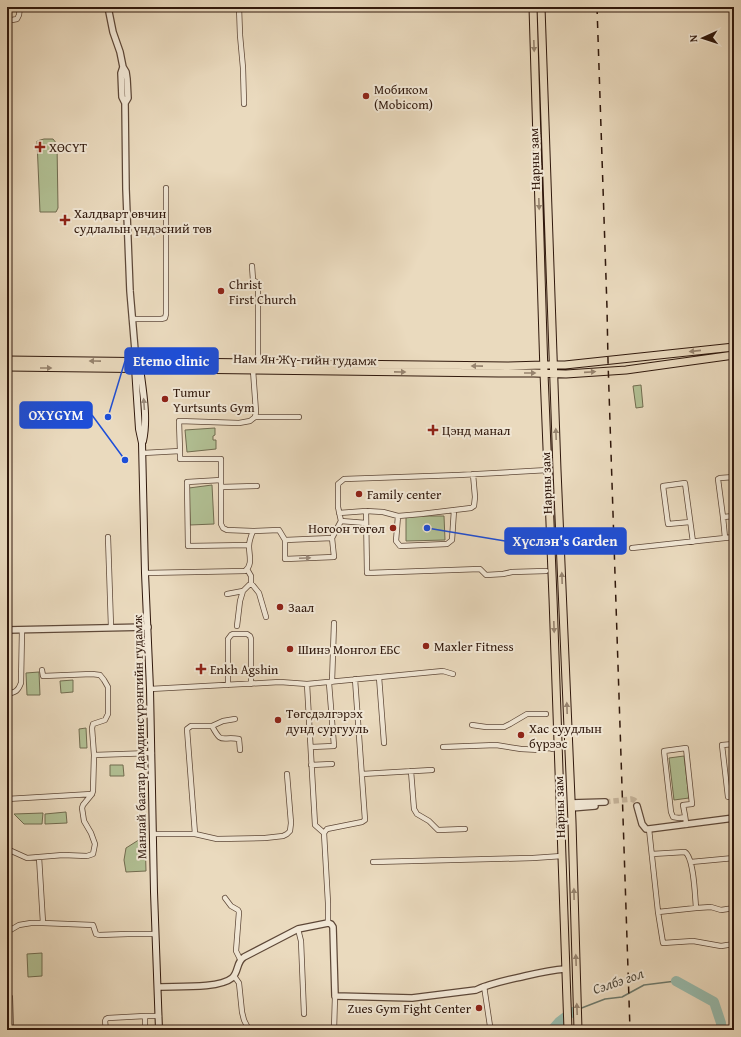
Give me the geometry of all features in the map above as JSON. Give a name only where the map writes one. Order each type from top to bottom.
[{"type":"main road","name":"Нарны зам","points":[[533,7],[544,373],[568,1030]]},
{"type":"main road","name":"Нарны зам","points":[[540,7],[573,852],[578,1030]]},
{"type":"main road","points":[[536,113],[545,113]]},
{"type":"main road","name":"Нам Ян Жү-гийн гудамж","points":[[7,367],[258,364],[554,365],[734,347]]},
{"type":"main road","name":"Нам Ян Жү-гийн гудамж","points":[[7,360],[253,370],[554,374],[626,370],[734,355]]},
{"type":"main road","name":"Манлай баатар Дамдинсүрэнгийн гудамж","points":[[137,366],[139,429],[143,453],[145,573],[152,753],[155,934],[159,1030]]},
{"type":"main road","points":[[553,598],[557,595],[562,597]]},
{"type":"main road","points":[[562,855],[568,851],[573,852]]},
{"type":"street","points":[[7,21],[17,20],[20,7]]},
{"type":"street","points":[[108,7],[113,32],[120,48],[127,80],[128,98],[125,103],[126,189],[130,291],[137,366]]},
{"type":"street","points":[[239,7],[244,104]]},
{"type":"street","points":[[132,319],[165,318],[166,188]]},
{"type":"street","points":[[252,266],[253,280],[258,283],[258,364]]},
{"type":"street","points":[[253,370],[256,412],[255,417]]},
{"type":"street","points":[[299,417],[255,417],[250,421],[239,423],[179,421],[180,459],[221,459],[222,528],[227,530],[253,531],[279,530],[285,540],[285,559],[334,557],[332,538],[341,521],[338,507],[338,484],[344,479],[548,470]]},
{"type":"street","points":[[143,453],[180,451]]},
{"type":"street","points":[[340,513],[366,511],[383,512],[398,516],[471,508],[474,506],[475,497],[473,474]]},
{"type":"street","points":[[725,538],[718,479],[734,476]]},
{"type":"street","points":[[221,480],[187,482],[188,546],[249,545]]},
{"type":"street","points":[[690,522],[668,524],[663,486],[685,483],[693,542]]},
{"type":"street","points":[[221,487],[257,486]]},
{"type":"street","points":[[398,516],[396,541],[400,546],[447,544],[452,540],[454,510]]},
{"type":"street","points":[[366,511],[367,573],[480,568],[486,574],[546,571]]},
{"type":"street","points":[[723,517],[734,516]]},
{"type":"street","points":[[341,521],[366,523]]},
{"type":"street","points":[[145,573],[245,571],[250,563],[249,545],[253,531]]},
{"type":"street","points":[[108,537],[110,627]]},
{"type":"street","points":[[632,548],[734,537]]},
{"type":"street","points":[[285,540],[332,538]]},
{"type":"street","points":[[247,569],[251,576],[251,583],[259,593],[266,617]]},
{"type":"street","points":[[237,626],[238,610],[243,591],[251,583]]},
{"type":"street","points":[[227,594],[243,591]]},
{"type":"street","points":[[311,747],[334,746],[331,682],[334,623]]},
{"type":"street","points":[[7,630],[148,627]]},
{"type":"street","points":[[7,694],[15,692],[19,688],[21,682],[22,630]]},
{"type":"street","points":[[228,685],[228,639],[233,634],[247,634],[250,636],[251,684]]},
{"type":"street","points":[[7,849],[27,858],[87,856],[93,854],[94,844],[91,833],[84,820],[82,808],[93,791],[94,755],[92,728],[93,724],[105,720],[108,714],[108,687],[100,676],[92,674],[42,676],[42,670]]},
{"type":"street","points":[[150,689],[280,682],[307,684],[443,671],[453,674]]},
{"type":"street","points":[[379,677],[384,743]]},
{"type":"street","points":[[324,833],[327,829],[358,823],[365,820],[356,679]]},
{"type":"street","points":[[307,684],[315,825],[324,833],[328,923]]},
{"type":"street","points":[[472,725],[504,727],[527,714],[546,714]]},
{"type":"street","points":[[195,834],[187,728],[191,726],[212,726],[235,718]]},
{"type":"street","points":[[212,726],[218,737],[221,739],[239,739],[240,750]]},
{"type":"street","points":[[734,744],[722,746],[728,797],[734,796]]},
{"type":"street","points":[[443,747],[496,745],[540,750],[549,748],[553,749],[558,746]]},
{"type":"street","points":[[685,817],[673,817],[671,812],[664,751],[686,748],[692,804],[684,805],[686,825]]},
{"type":"street","points":[[94,755],[152,753]]},
{"type":"street","points":[[311,765],[332,764]]},
{"type":"street","points":[[362,774],[432,770]]},
{"type":"street","points":[[411,771],[413,807],[417,814],[438,830],[465,829]]},
{"type":"street","points":[[153,834],[195,834],[217,839],[283,836],[290,831],[291,823],[287,774]]},
{"type":"street","points":[[7,799],[92,794]]},
{"type":"street","points":[[571,806],[605,803]]},
{"type":"street","points":[[637,806],[642,824],[646,829],[734,818]]},
{"type":"street","points":[[649,829],[663,943],[694,941],[721,946],[734,944]]},
{"type":"street","points":[[652,854],[687,853],[691,862],[696,908]]},
{"type":"street","points":[[373,862],[533,858],[562,855]]},
{"type":"street","points":[[39,857],[43,923]]},
{"type":"street","points":[[691,862],[734,858]]},
{"type":"street","points":[[225,898],[231,906],[239,912],[236,951],[240,959]]},
{"type":"street","points":[[658,912],[711,907],[721,910],[734,908]]},
{"type":"street","points":[[7,932],[19,925],[43,923],[93,925],[96,934],[100,935],[155,934]]},
{"type":"street","points":[[158,987],[205,986],[227,981],[234,976],[240,959],[298,929],[328,923],[334,927],[334,1030]]},
{"type":"street","points":[[298,929],[301,941],[304,1014]]},
{"type":"street","points":[[335,996],[412,998],[476,990],[484,986],[565,968]]},
{"type":"street","points":[[234,976],[239,983],[242,1012],[249,1030]]},
{"type":"street","points":[[484,986],[490,1026],[493,1029],[498,1030]]},
{"type":"street","points":[[7,996],[10,997],[11,1030]]},
{"type":"street","points":[[145,1016],[145,1030]]},
{"type":"street","points":[[106,1030],[105,1022],[108,1018],[159,1016]]},
{"type":"green space","points":[[53,139],[57,144],[58,208],[56,212],[40,212],[37,141]]},
{"type":"green space","points":[[641,385],[643,407],[636,408],[633,386]]},
{"type":"green space","points":[[215,428],[213,440],[216,440],[216,449],[187,452],[185,430]]},
{"type":"green space","points":[[212,485],[214,524],[190,525],[189,488]]},
{"type":"green space","points":[[406,516],[444,516],[445,540],[406,541]]},
{"type":"green space","points":[[39,672],[40,695],[27,695],[26,673]]},
{"type":"green space","points":[[73,680],[73,692],[61,693],[60,681]]},
{"type":"green space","points":[[139,712],[142,712],[143,740],[141,740]]},
{"type":"green space","points":[[86,728],[87,748],[80,748],[79,729]]},
{"type":"green space","points":[[684,756],[689,798],[674,800],[669,758]]},
{"type":"green space","points":[[110,765],[123,765],[124,776],[110,776]]},
{"type":"green space","points":[[66,812],[67,823],[45,824],[45,814]]},
{"type":"green space","points":[[43,813],[42,824],[24,824],[14,814]]},
{"type":"green space","points":[[145,836],[146,871],[126,872],[124,860],[126,848]]},
{"type":"green space","points":[[42,953],[42,976],[28,977],[27,954]]},
{"type":"waterway","name":"Сэлбэ гол","points":[[579,1009],[605,999],[622,997],[644,985],[676,981]]},
{"type":"waterway","points":[[676,981],[714,1002],[721,1023],[721,1030]]},
{"type":"waterway","name":"Сэлбэ гол","points":[[552,1030],[559,1022],[572,1012]]},
{"type":"tunnel","points":[[605,802],[631,799],[636,801],[637,806]]},
{"type":"railway","points":[[597,7],[630,1030]]},
{"type":"place","name":"Мобиком (Mobicom)","points":[[366,96]]},
{"type":"place","name":"ХӨСҮТ","points":[[40,147]]},
{"type":"place","name":"Халдварт өвчин судлалын үндэсний төв","points":[[65,220]]},
{"type":"place","name":"Christ First Church","points":[[221,291]]},
{"type":"place","name":"Tumur Yurtsunts Gym","points":[[165,399]]},
{"type":"place","name":"Etemo clinic","points":[[108,417]]},
{"type":"place","name":"Цэнд манал","points":[[433,430]]},
{"type":"place","name":"OXYGYM","points":[[125,460]]},
{"type":"place","name":"Family center","points":[[359,494]]},
{"type":"place","name":"Ногоон төгөл","points":[[393,528]]},
{"type":"place","name":"Хүслэн's Garden","points":[[427,528]]},
{"type":"place","name":"Заал","points":[[280,607]]},
{"type":"place","name":"Maxler Fitness","points":[[426,646]]},
{"type":"place","name":"Шинэ Монгол ЕБС","points":[[290,649]]},
{"type":"place","name":"Enkh Agshin","points":[[201,669]]},
{"type":"place","name":"Төгсдэлгэрэх дунд сургууль","points":[[278,720]]},
{"type":"place","name":"Хас суудлын бүрээс","points":[[521,735]]},
{"type":"place","name":"Zues Gym Fight Center","points":[[479,1008]]}]
